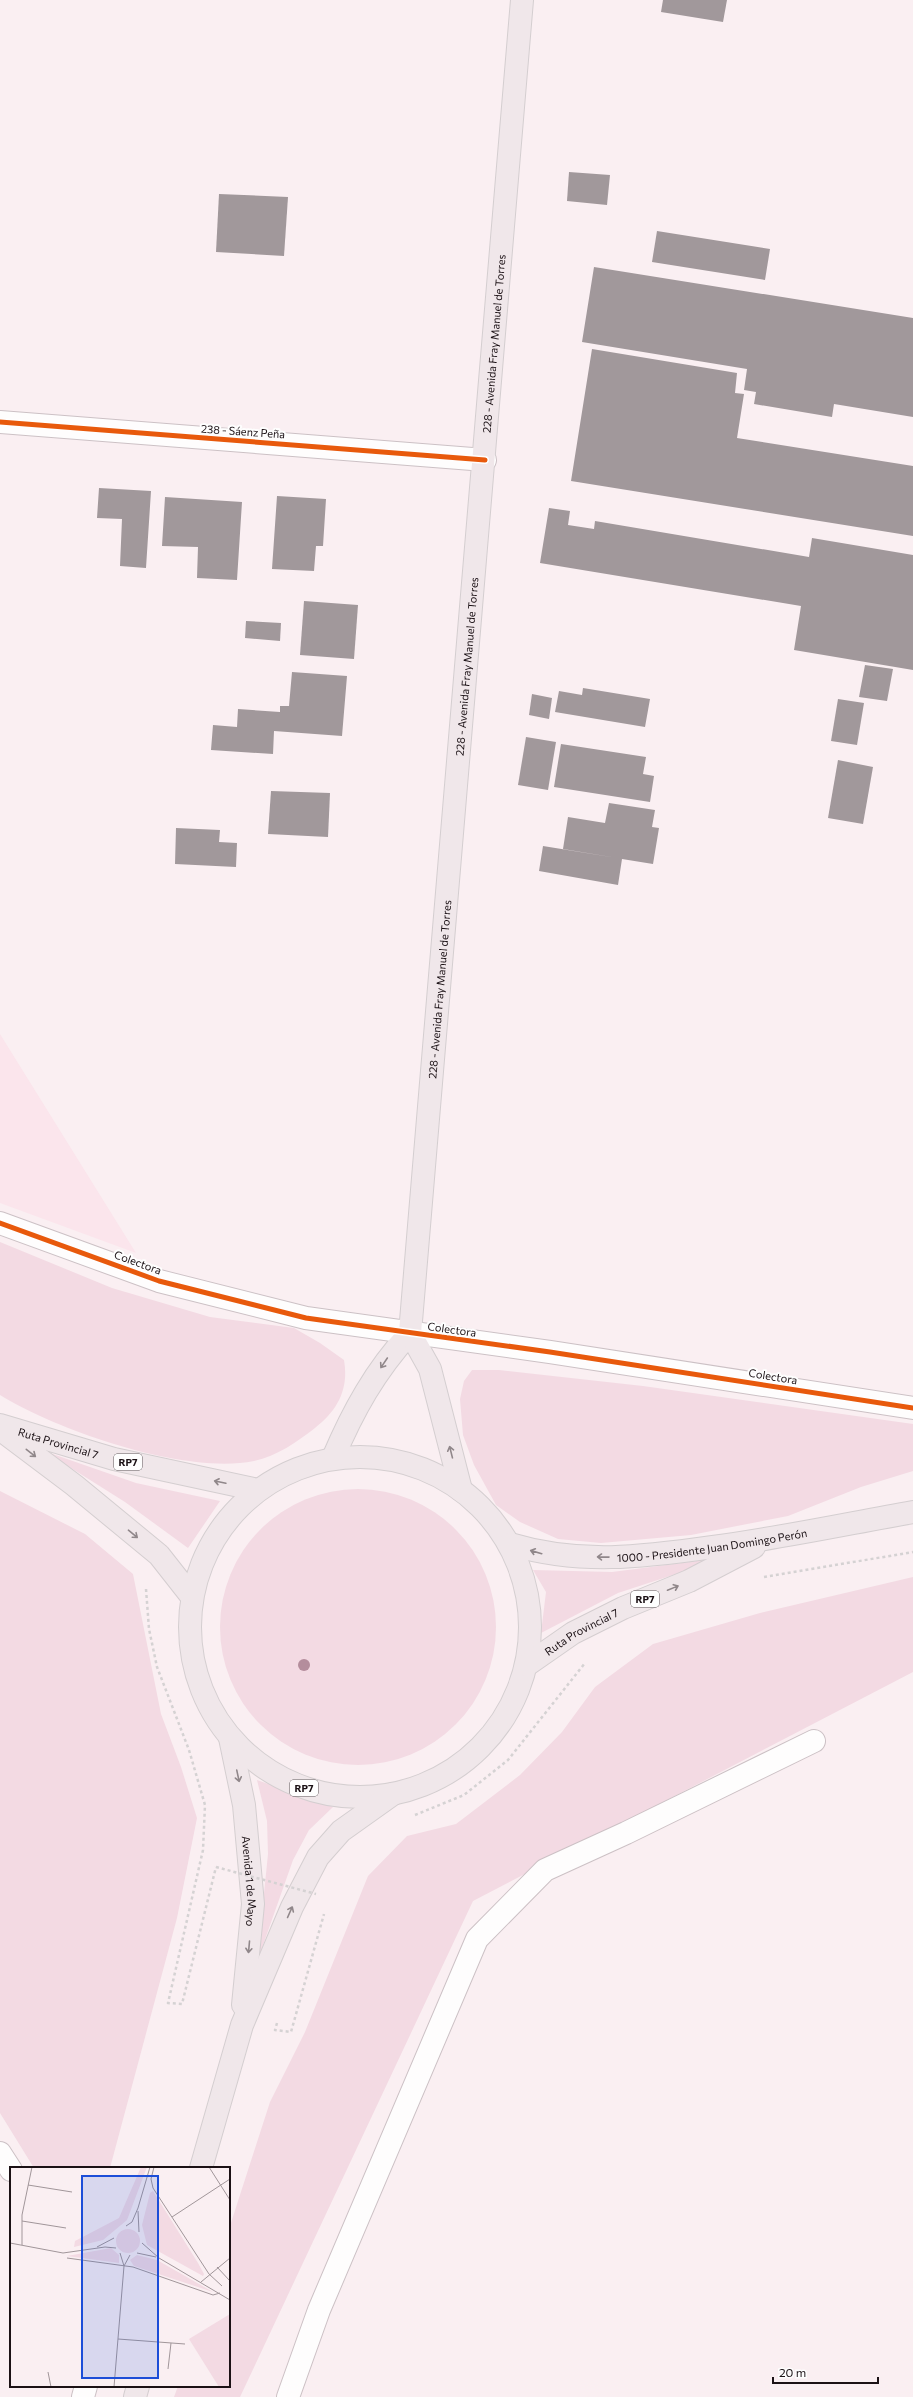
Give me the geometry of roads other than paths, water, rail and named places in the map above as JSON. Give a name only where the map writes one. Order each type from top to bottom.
[{"type":"main road","name":"228 - Avenida Fray Manuel de Torres","points":[[410,1333],[485,460],[522,0]]},
{"type":"main road","points":[[333,1458],[352,1415],[386,1359],[410,1333],[430,1369],[461,1490]]},
{"type":"main road","name":"Ruta Provincial 7","points":[[0,1425],[114,1459],[258,1490]]},
{"type":"main road","name":"Ruta Provincial 7","points":[[0,1429],[74,1485],[159,1555],[192,1597]]},
{"type":"main road","name":"RP7","points":[[378,1457],[422,1468],[461,1490],[488,1514],[510,1544],[526,1589],[531,1623],[527,1664],[514,1701],[497,1728],[465,1762],[431,1782],[393,1794],[349,1797],[304,1788],[264,1768],[230,1738],[203,1696],[190,1647],[192,1597],[198,1572],[208,1548],[221,1527],[238,1507],[258,1490],[293,1470],[333,1458],[378,1457]]},
{"type":"main road","name":"1000 - Presidente Juan Domingo Perón","points":[[510,1544],[541,1554],[639,1558],[767,1540],[913,1512]]},
{"type":"main road","name":"Ruta Provincial 7","points":[[527,1664],[580,1630],[623,1608],[689,1581],[767,1540]]},
{"type":"main road","name":"Avenida 1 de Mayo","points":[[230,1738],[244,1805],[253,1904],[242,2025]]},
{"type":"main road","name":"Avenida 1 de Mayo","points":[[201,2167],[242,2025],[292,1907],[318,1857],[341,1831],[393,1794]]},
{"type":"main road","points":[[135,2397],[138,2387]]},
{"type":"street","name":"238 - Sáenz Peña","points":[[0,422],[485,460]]},
{"type":"street","name":"Colectora","points":[[0,1223],[159,1281],[306,1318],[550,1352],[913,1408]]},
{"type":"street","points":[[288,2397],[322,2303],[478,1939],[545,1870],[626,1833],[814,1741]]},
{"type":"street","points":[[0,2153],[10,2168]]},
{"type":"street","points":[[83,2397],[86,2387]]}]
